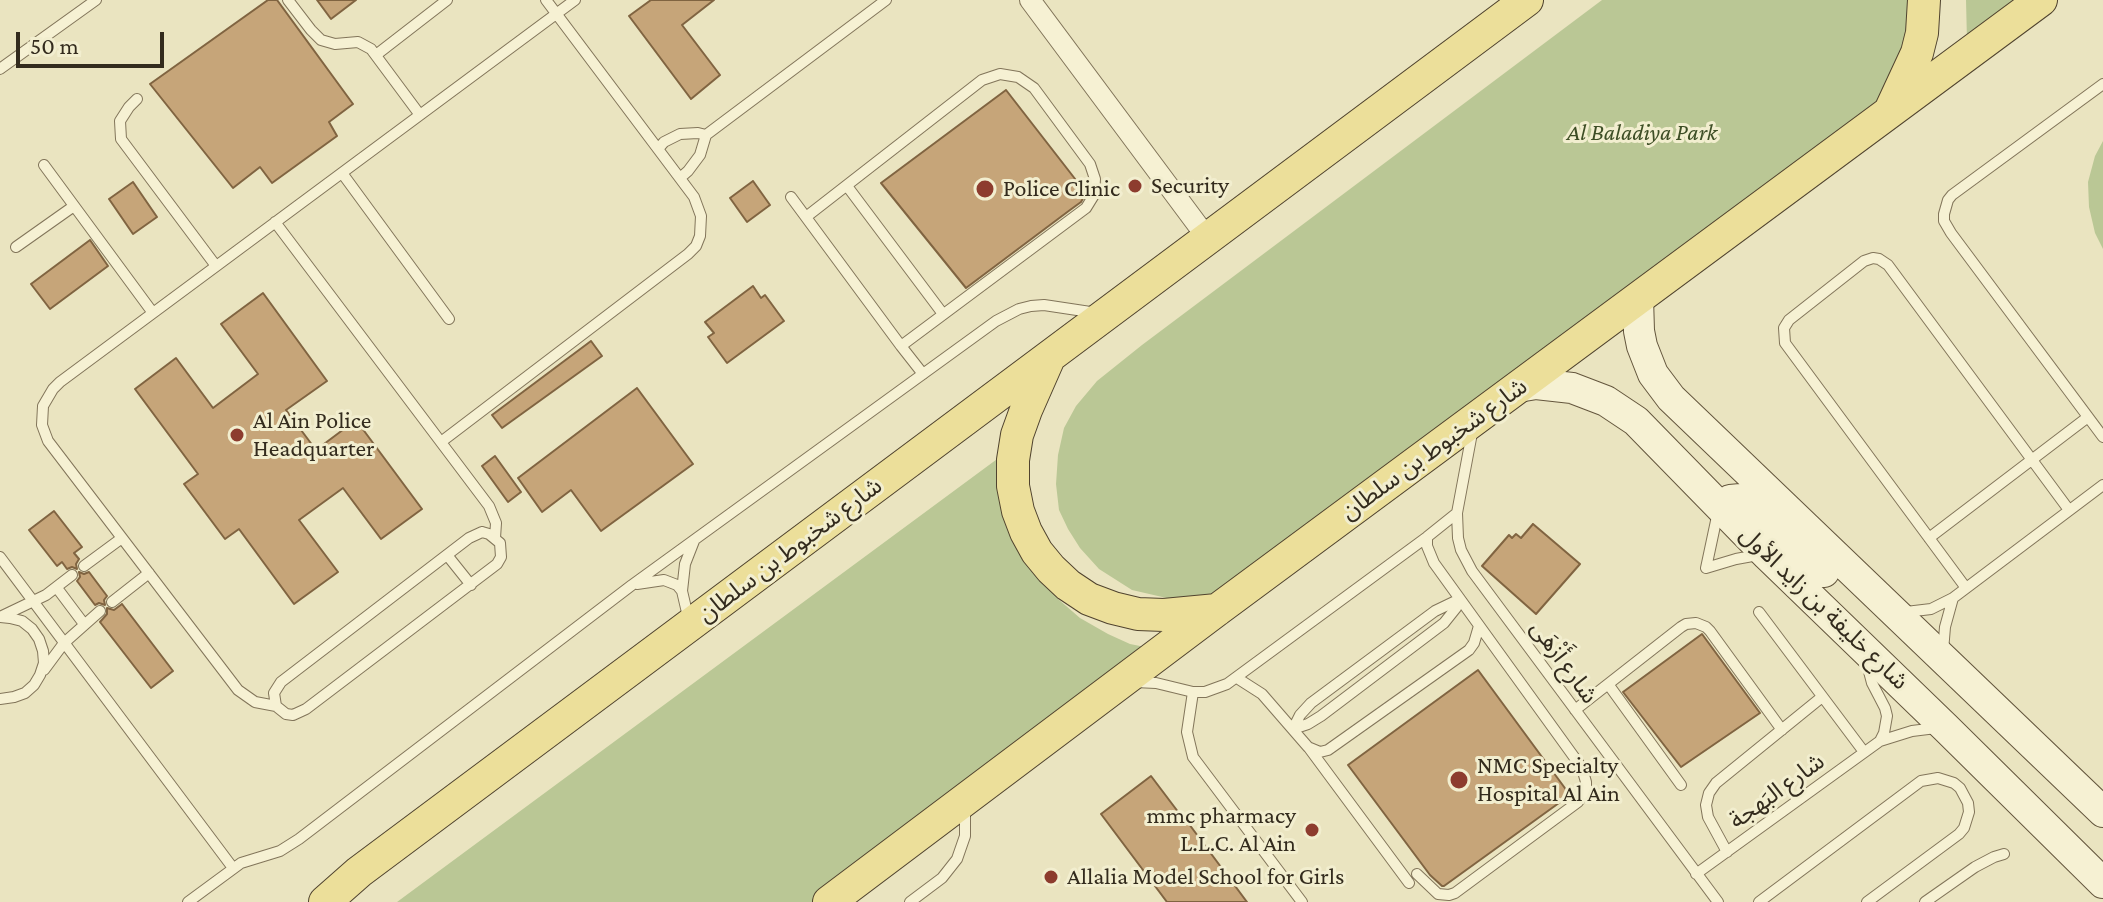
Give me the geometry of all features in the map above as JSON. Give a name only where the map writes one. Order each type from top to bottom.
[{"type":"main road","name":"شارع شخبوط بن سلطان","points":[[325,902],[359,872],[1527,0]]},
{"type":"main road","points":[[1890,112],[1917,53],[1924,0]]},
{"type":"main road","name":"شارع شخبوط بن سلطان","points":[[829,902],[1217,610],[2041,0]]},
{"type":"main road","name":"شارع خليفة بن زايد الأول","points":[[1638,298],[1642,346],[1653,374],[1671,398],[2103,812]]},
{"type":"main road","points":[[1049,357],[1017,435],[1013,460],[1013,486],[1018,511],[1037,552],[1068,585],[1089,599],[1113,608],[1138,614],[1164,615],[1217,610]]},
{"type":"main road","name":"شارع خليفة بن زايد الأول","points":[[1518,387],[1536,384],[1572,388],[1621,410],[1636,421],[1767,555],[2103,883]]},
{"type":"main road","points":[[1721,508],[1730,500],[1746,501],[1822,571],[1836,579],[1860,580]]},
{"type":"main road","points":[[2065,846],[2103,859]]},
{"type":"main road","points":[[308,902],[359,872]]},
{"type":"street","points":[[1030,0],[1208,239]]},
{"type":"lane","points":[[0,69],[96,0]]},
{"type":"lane","points":[[288,0],[321,40],[335,44],[358,42],[371,49],[420,115]]},
{"type":"lane","points":[[376,55],[447,0]]},
{"type":"lane","points":[[441,442],[696,246],[700,236],[701,216],[694,197],[546,0]]},
{"type":"lane","points":[[276,706],[255,702],[238,690],[48,441],[42,416],[47,397],[60,382],[575,0]]},
{"type":"lane","points":[[680,178],[700,155],[706,135],[886,0]]},
{"type":"lane","points":[[806,217],[982,80],[1000,74],[1018,77],[1034,88],[1090,164],[1095,179],[1094,195],[1086,208],[901,346]]},
{"type":"lane","points":[[2103,84],[1952,195],[1944,214],[1947,228],[2103,437]]},
{"type":"lane","points":[[137,99],[120,121],[121,139],[216,266]]},
{"type":"lane","points":[[658,149],[664,142],[680,134],[706,135]]},
{"type":"lane","points":[[44,165],[153,313]]},
{"type":"lane","points":[[342,173],[449,319]]},
{"type":"lane","points":[[847,186],[943,314]]},
{"type":"lane","points":[[791,197],[923,374]]},
{"type":"lane","points":[[16,247],[74,206]]},
{"type":"lane","points":[[275,222],[489,506],[496,523],[495,538]]},
{"type":"lane","points":[[1966,588],[1783,338],[1789,320],[1864,261],[1873,258],[1888,265],[2069,510]]},
{"type":"lane","points":[[188,902],[233,868],[250,859],[280,851],[299,839],[632,585],[996,321],[1019,309],[1044,305],[1107,314]]},
{"type":"lane","points":[[1929,538],[2088,417]]},
{"type":"lane","name":"شارع أَزْهَى","points":[[1475,419],[1457,513],[1461,550],[1472,571],[1718,902]]},
{"type":"lane","points":[[1893,611],[1918,612],[1953,598],[2103,485]]},
{"type":"lane","points":[[1721,508],[1706,568],[1736,559],[1767,555]]},
{"type":"lane","points":[[1117,685],[1143,682],[1193,692],[1216,689],[1237,678],[1457,513]]},
{"type":"lane","points":[[476,534],[489,534],[495,538],[502,550],[501,557],[471,585],[306,709],[293,715],[276,706],[274,693],[281,682],[476,534]]},
{"type":"lane","points":[[1417,874],[1438,894],[1455,893],[1578,802],[1586,790],[1582,768],[1434,563],[1427,537]]},
{"type":"lane","points":[[84,566],[122,538]]},
{"type":"lane","points":[[690,625],[682,591],[685,564],[695,539]]},
{"type":"lane","points":[[447,555],[471,585]]},
{"type":"lane","points":[[0,557],[233,868]]},
{"type":"lane","points":[[112,602],[149,573]]},
{"type":"lane","points":[[0,617],[57,588],[72,575]]},
{"type":"lane","points":[[632,585],[664,580],[671,581],[682,591]]},
{"type":"lane","points":[[57,588],[84,624]]},
{"type":"lane","points":[[1942,657],[1945,627],[1953,598]]},
{"type":"lane","points":[[1293,729],[1311,703],[1435,611],[1460,599]]},
{"type":"lane","points":[[1293,729],[1321,716],[1444,623],[1460,599]]},
{"type":"lane","points":[[1,699],[25,693],[34,685],[64,643],[100,611]]},
{"type":"lane","points":[[1759,612],[1864,752]]},
{"type":"lane","points":[[0,617],[22,621],[39,639],[44,663],[40,675]]},
{"type":"lane","points":[[1575,710],[1681,627],[1696,623],[1710,631],[1782,730]]},
{"type":"lane","points":[[1308,747],[1320,752],[1334,746],[1469,650],[1479,626]]},
{"type":"lane","points":[[1866,650],[1869,674],[1887,716],[1880,741]]},
{"type":"lane","points":[[1237,678],[1262,694],[1293,729],[1409,883]]},
{"type":"lane","points":[[1608,684],[1681,785]]},
{"type":"lane","points":[[1193,692],[1187,732],[1193,757],[1302,902]]},
{"type":"lane","points":[[1727,852],[1708,817],[1706,805],[1709,793],[1716,783],[1822,697]]},
{"type":"lane","name":"شارع البَهجة","points":[[1696,874],[1880,741],[1912,731],[1946,728]]},
{"type":"lane","points":[[1759,902],[1921,781],[1938,778],[1954,783],[1968,803],[1969,812],[1964,828],[1867,902]]},
{"type":"lane","points":[[910,902],[942,878],[957,859],[966,824],[964,800]]},
{"type":"lane","points":[[1925,902],[1975,867],[2004,854]]},
{"type":"green space","name":"Al Baladiya Park","points":[[1602,0],[1919,0],[1902,85],[1225,589],[1201,599],[1171,599],[1132,590],[1099,569],[1068,529],[1059,510],[1056,484],[1064,428],[1076,406],[1097,381]]},
{"type":"green space","points":[[1966,0],[2023,0],[1967,41]]},
{"type":"green space","points":[[2103,141],[2103,249],[2095,233],[2089,207],[2088,182]]},
{"type":"green space","points":[[1008,451],[1043,580],[1058,599],[1080,618],[1130,644],[1155,649],[819,902],[397,902]]},
{"type":"building","points":[[268,0],[277,0],[353,104],[329,122],[337,136],[272,183],[260,167],[233,188],[150,84]]},
{"type":"building","points":[[317,0],[356,0],[331,19]]},
{"type":"building","points":[[651,0],[714,0],[682,25],[720,75],[691,99],[629,16]]},
{"type":"building","name":"Police Clinic","points":[[1006,90],[1086,193],[1081,202],[966,288],[881,183]]},
{"type":"building","points":[[753,181],[770,205],[747,222],[730,198]]},
{"type":"building","points":[[133,182],[157,217],[133,234],[109,199]]},
{"type":"building","points":[[90,240],[108,266],[50,309],[31,284]]},
{"type":"building","points":[[753,286],[761,298],[765,295],[784,321],[727,363],[708,337],[714,333],[705,322]]},
{"type":"building","name":"Al Ain Police Headquarter","points":[[263,293],[327,381],[286,410],[316,450],[356,420],[422,509],[381,539],[343,488],[299,520],[338,572],[294,604],[239,529],[225,539],[184,484],[198,474],[135,389],[176,358],[213,408],[258,374],[221,324]]},
{"type":"building","points":[[591,341],[602,356],[502,428],[492,415]]},
{"type":"building","points":[[637,388],[693,464],[601,531],[571,490],[542,512],[518,478]]},
{"type":"building","points":[[495,456],[521,492],[508,502],[482,466]]},
{"type":"building","points":[[54,511],[82,547],[74,553],[79,559],[77,569],[67,569],[62,562],[57,566],[29,530]]},
{"type":"building","points":[[1533,524],[1580,564],[1536,614],[1482,566],[1509,535],[1512,538],[1516,534],[1521,538]]},
{"type":"building","points":[[79,572],[89,572],[107,596],[105,605],[95,605],[77,581]]},
{"type":"building","points":[[122,604],[173,671],[151,688],[100,622],[107,614],[107,608],[114,610]]},
{"type":"building","points":[[1702,634],[1760,713],[1681,767],[1623,692]]},
{"type":"building","name":"NMC Specialty Hospital Al Ain","points":[[1478,670],[1570,795],[1442,886],[1430,875],[1348,765]]},
{"type":"building","points":[[1151,776],[1247,902],[1167,902],[1101,814]]},
{"type":"place","name":"Security","points":[[1135,186]]},
{"type":"place","name":"Police Clinic","points":[[985,189]]},
{"type":"place","name":"Al Ain Police Headquarter","points":[[237,435]]},
{"type":"place","name":"NMC Specialty Hospital Al Ain","points":[[1459,780]]},
{"type":"place","name":"mmc pharmacy L.L.C. Al Ain","points":[[1312,830]]},
{"type":"place","name":"Allalia Model School for Girls","points":[[1051,877]]}]
